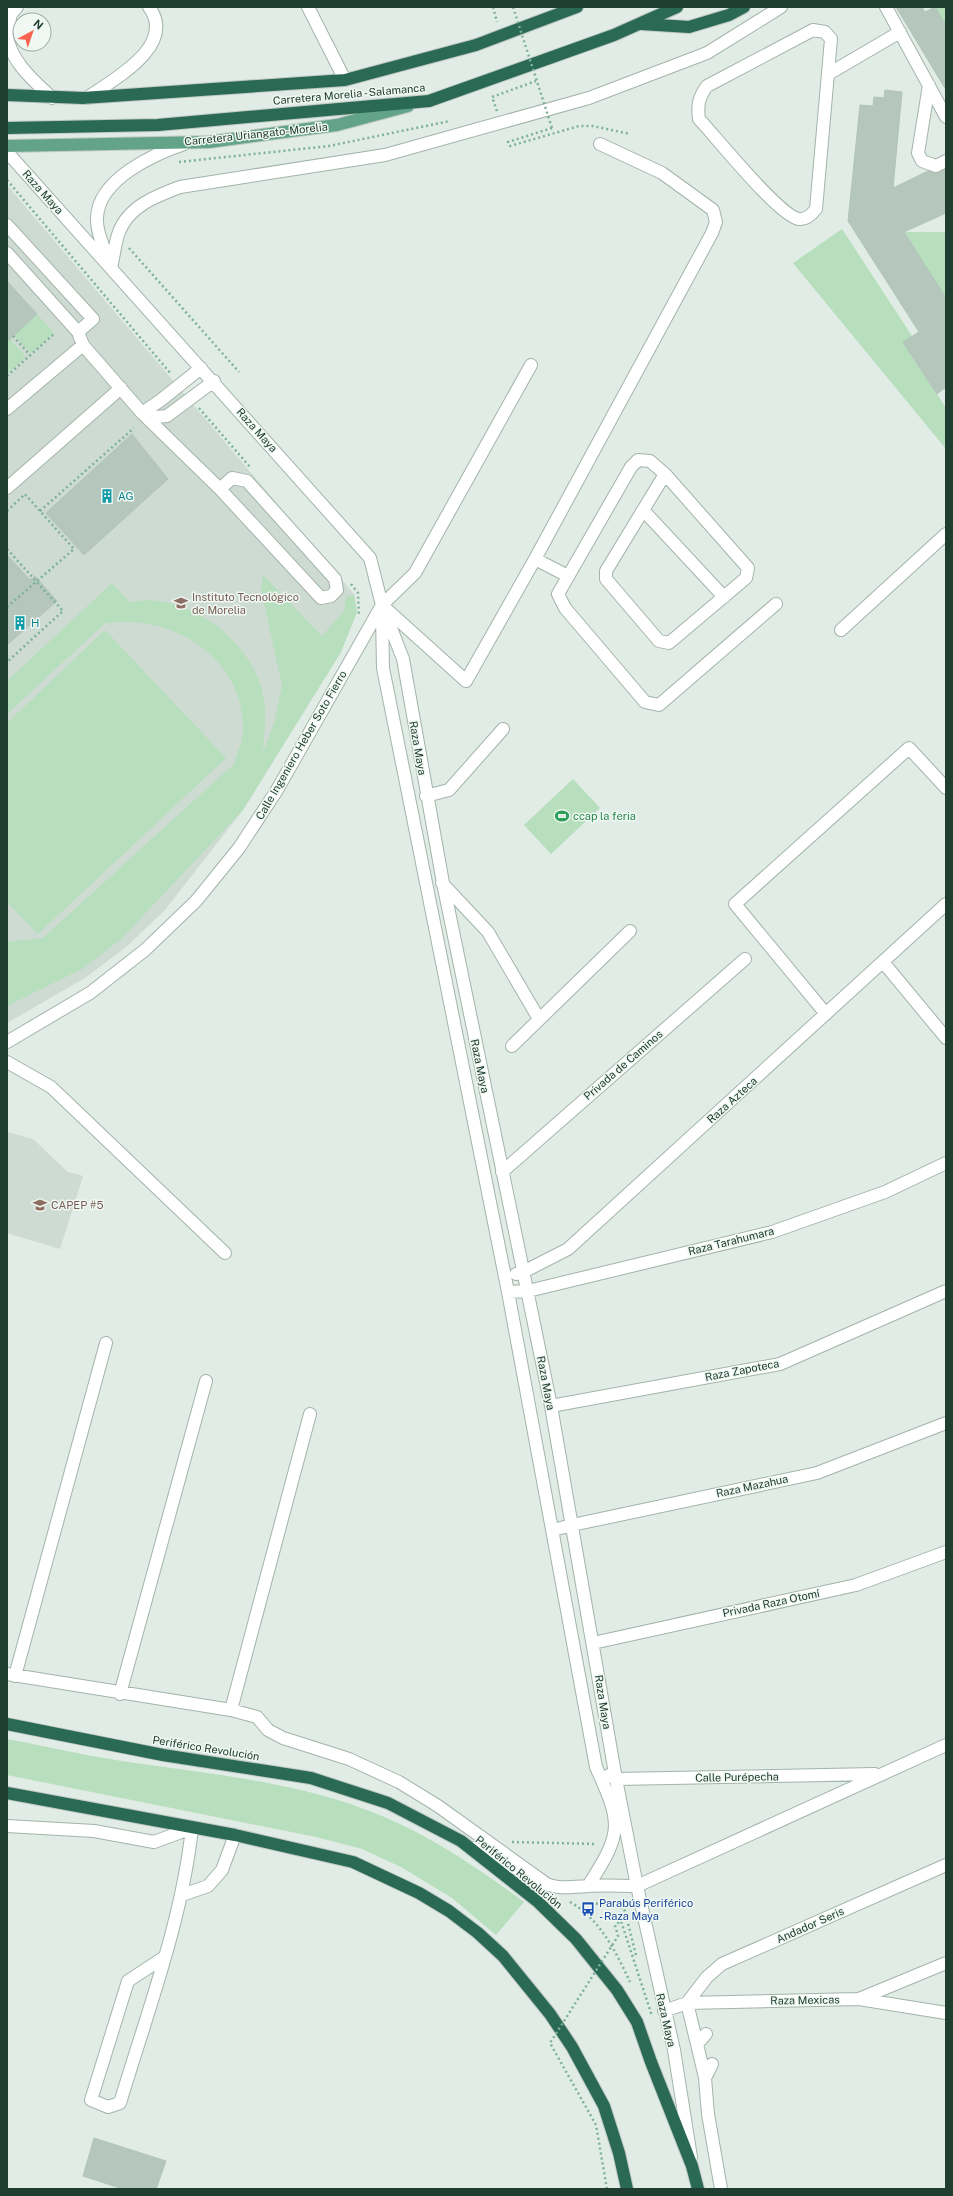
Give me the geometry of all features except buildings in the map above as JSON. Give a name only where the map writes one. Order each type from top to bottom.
[{"type":"highway","name":"Carretera Morelia - Salamanca","points":[[7,95],[52,98],[86,98],[345,80],[476,45],[577,7]]},
{"type":"highway","name":"Carretera Morelia - Salamanca","points":[[7,128],[158,125],[430,101],[614,36],[677,7]]},
{"type":"highway","points":[[640,24],[689,27],[729,15],[744,7]]},
{"type":"highway","name":"Periférico Revolución","points":[[7,1724],[163,1755],[311,1778],[388,1803],[460,1841],[538,1900],[576,1939],[617,1990],[637,2022],[692,2166],[698,2189]]},
{"type":"highway","points":[[7,1793],[234,1835],[353,1862],[419,1893],[449,1912],[478,1933],[503,1956],[550,2014],[572,2047],[604,2106],[619,2153],[627,2189]]},
{"type":"main road","name":"Carretera Uriangato-Morelia","points":[[7,146],[189,142],[337,125],[430,101]]},
{"type":"street","points":[[7,32],[11,14],[17,7]]},
{"type":"street","points":[[86,98],[138,61],[149,49],[156,31],[152,11],[149,7]]},
{"type":"street","points":[[308,7],[345,80]]},
{"type":"street","points":[[111,268],[119,232],[129,216],[142,204],[167,192],[180,187],[385,155],[589,98],[707,53],[781,7]]},
{"type":"street","points":[[886,7],[946,117]]},
{"type":"street","points":[[813,30],[825,32],[831,39],[830,73],[816,209],[811,216],[800,220],[791,217],[782,210],[699,119],[698,109],[700,95],[707,86],[813,30]]},
{"type":"street","points":[[830,73],[900,32]]},
{"type":"street","points":[[7,36],[8,45],[20,64],[52,98]]},
{"type":"street","points":[[928,85],[918,153],[922,161],[936,166],[946,161]]},
{"type":"street","name":"Raza Maya","points":[[111,268],[102,242],[97,216],[107,191],[142,162],[165,150],[189,142]]},
{"type":"street","points":[[382,605],[466,681],[535,559],[716,222],[713,210],[662,173],[600,144]]},
{"type":"street","name":"Raza Maya","points":[[7,152],[214,381],[370,558],[382,605],[403,660],[426,796],[443,883],[551,1406],[616,1779],[636,1886],[681,2092],[692,2166]]},
{"type":"street","points":[[7,225],[93,319],[78,332]]},
{"type":"street","points":[[7,254],[78,332],[83,344],[142,413],[220,489],[321,598],[331,596],[337,590],[335,579],[247,481],[232,478],[220,489]]},
{"type":"street","points":[[7,409],[83,344]]},
{"type":"street","name":"Calle Ingeniero Heber Soto Fierro","points":[[7,1042],[90,993],[145,950],[196,902],[239,848],[277,790],[382,605],[415,573],[531,365]]},
{"type":"street","points":[[142,413],[201,368]]},
{"type":"street","points":[[142,413],[156,417],[167,416],[214,381]]},
{"type":"street","points":[[11,485],[121,388]]},
{"type":"street","points":[[665,474],[606,571],[606,579],[659,641],[668,643],[746,578],[748,568],[665,474],[650,462],[638,460],[631,466],[558,594],[565,608],[645,702],[659,705],[776,604]]},
{"type":"street","points":[[643,510],[724,597]]},
{"type":"street","points":[[841,630],[946,534]]},
{"type":"street","points":[[535,559],[568,576]]},
{"type":"street","name":"Raza Maya","points":[[382,605],[383,668],[505,1276],[596,1767],[612,1802],[616,1822],[614,1841],[605,1860],[588,1886]]},
{"type":"street","points":[[426,796],[449,790],[503,729]]},
{"type":"street","points":[[826,1014],[734,904],[909,748],[946,788]]},
{"type":"street","points":[[427,886],[443,883],[488,932],[539,1020]]},
{"type":"street","name":"Raza Azteca","points":[[505,1276],[523,1272],[568,1249],[946,904]]},
{"type":"street","points":[[512,1046],[630,931]]},
{"type":"street","name":"Privada de Caminos","points":[[502,1172],[745,959]]},
{"type":"street","points":[[883,962],[946,1038]]},
{"type":"street","points":[[7,1062],[51,1088],[225,1253]]},
{"type":"street","name":"Raza Tarahumara","points":[[508,1292],[528,1290],[772,1232],[885,1192],[946,1163]]},
{"type":"street","name":"Raza Zapoteca","points":[[551,1406],[780,1364],[946,1291]]},
{"type":"street","points":[[106,1343],[11,1675],[120,1694],[231,1710],[257,1717],[268,1730],[283,1738],[348,1759],[399,1782],[438,1806],[548,1886]]},
{"type":"street","points":[[120,1694],[206,1381]]},
{"type":"street","points":[[231,1710],[310,1414]]},
{"type":"street","name":"Raza Mazahua","points":[[553,1530],[572,1524],[817,1473],[946,1423]]},
{"type":"street","name":"Privada Raza Otomí","points":[[593,1643],[856,1585],[946,1552]]},
{"type":"street","name":"Calle Purépecha","points":[[636,1886],[946,1745]]},
{"type":"street","points":[[596,1767],[616,1779]]},
{"type":"street","name":"Calle Purépecha","points":[[616,1779],[881,1774]]},
{"type":"street","points":[[7,1826],[94,1831],[154,1842],[192,1828],[182,1895],[120,2103],[108,2107],[92,2100],[128,1981],[163,1958]]},
{"type":"street","points":[[182,1895],[208,1886],[222,1870],[234,1835]]},
{"type":"street","points":[[460,1841],[548,1886],[567,1888],[588,1886],[636,1886]]},
{"type":"street","name":"Andador Seris","points":[[687,2003],[707,1977],[722,1964],[946,1865]]},
{"type":"street","points":[[859,1999],[946,1963]]},
{"type":"street","name":"Raza Mexicas","points":[[664,2011],[687,2003],[859,1999],[946,2013]]},
{"type":"street","points":[[687,2003],[705,2078],[708,2114],[721,2189]]},
{"type":"street","points":[[697,2044],[706,2034]]},
{"type":"street","points":[[705,2078],[712,2064]]},
{"type":"path","points":[[513,7],[552,128],[508,142],[510,146],[579,126],[593,126],[630,134]]},
{"type":"path","points":[[501,123],[492,97],[536,81]]},
{"type":"path","points":[[489,110],[496,108]]},
{"type":"path","points":[[171,163],[329,146],[456,119]]},
{"type":"path","points":[[7,180],[174,377]]},
{"type":"path","points":[[126,244],[239,372]]},
{"type":"path","points":[[7,376],[54,334]]},
{"type":"path","points":[[13,336],[30,355]]},
{"type":"path","points":[[196,404],[251,469]]},
{"type":"path","points":[[40,511],[134,428]]},
{"type":"path","points":[[7,607],[74,549],[25,494],[11,485]]},
{"type":"path","points":[[7,511],[25,494]]},
{"type":"path","points":[[7,549],[63,611],[7,662]]},
{"type":"path","points":[[348,581],[358,593],[359,616],[356,622]]},
{"type":"path","points":[[506,1842],[598,1844]]},
{"type":"path","points":[[606,2189],[596,2125],[550,2043],[618,1936],[615,1925],[621,1921],[652,2016],[624,1908],[569,1900],[579,1907],[604,1932],[618,1956],[631,1984]]},
{"type":"shaded area","name":"Instituto Tecnológico de Morelia","points":[[7,185],[354,594],[357,612],[341,652],[243,810],[165,910],[126,947],[85,978],[7,1023]]},
{"type":"shaded area","name":"CAPEP #5","points":[[7,1132],[33,1139],[68,1172],[83,1176],[60,1249],[7,1233]]},
{"type":"green space","points":[[935,7],[946,7],[946,25]]},
{"type":"green space","points":[[842,229],[912,336],[904,342],[946,408],[946,449],[793,263]]},
{"type":"green space","points":[[904,232],[946,232],[946,298]]},
{"type":"green space","points":[[37,314],[54,333],[31,353],[14,335]]},
{"type":"green space","points":[[10,339],[26,357],[7,374],[7,342]]},
{"type":"green space","points":[[263,575],[322,636],[344,611],[346,597],[354,594],[357,612],[341,652],[243,810],[120,940],[82,969],[7,1006],[7,942],[43,938],[234,764],[241,744],[243,732],[241,706],[232,682],[218,662],[200,646],[178,633],[154,625],[129,622],[104,624],[7,714],[7,681],[112,583],[130,602],[148,600],[167,603],[204,617],[221,629],[236,643],[248,659],[257,676],[263,695],[265,716],[263,752],[274,723],[282,686],[261,589]]},
{"type":"green space","points":[[105,630],[226,758],[38,934],[7,902],[7,723]]},
{"type":"green space","name":"ccap la feria","points":[[573,779],[600,808],[551,854],[524,825]]},
{"type":"green space","points":[[7,1739],[119,1761],[229,1776],[323,1795],[382,1816],[420,1834],[473,1866],[524,1902],[496,1935],[452,1898],[401,1867],[362,1849],[316,1837],[7,1775]]},
{"type":"place","name":"AG","points":[[107,496]]},
{"type":"place","name":"Instituto Tecnológico de Morelia","points":[[181,603]]},
{"type":"place","name":"H","points":[[20,623]]},
{"type":"place","name":"ccap la feria","points":[[562,816]]},
{"type":"place","name":"CAPEP #5","points":[[40,1205]]},
{"type":"place","name":"Parabús Periférico - Raza Maya","points":[[588,1909]]}]
